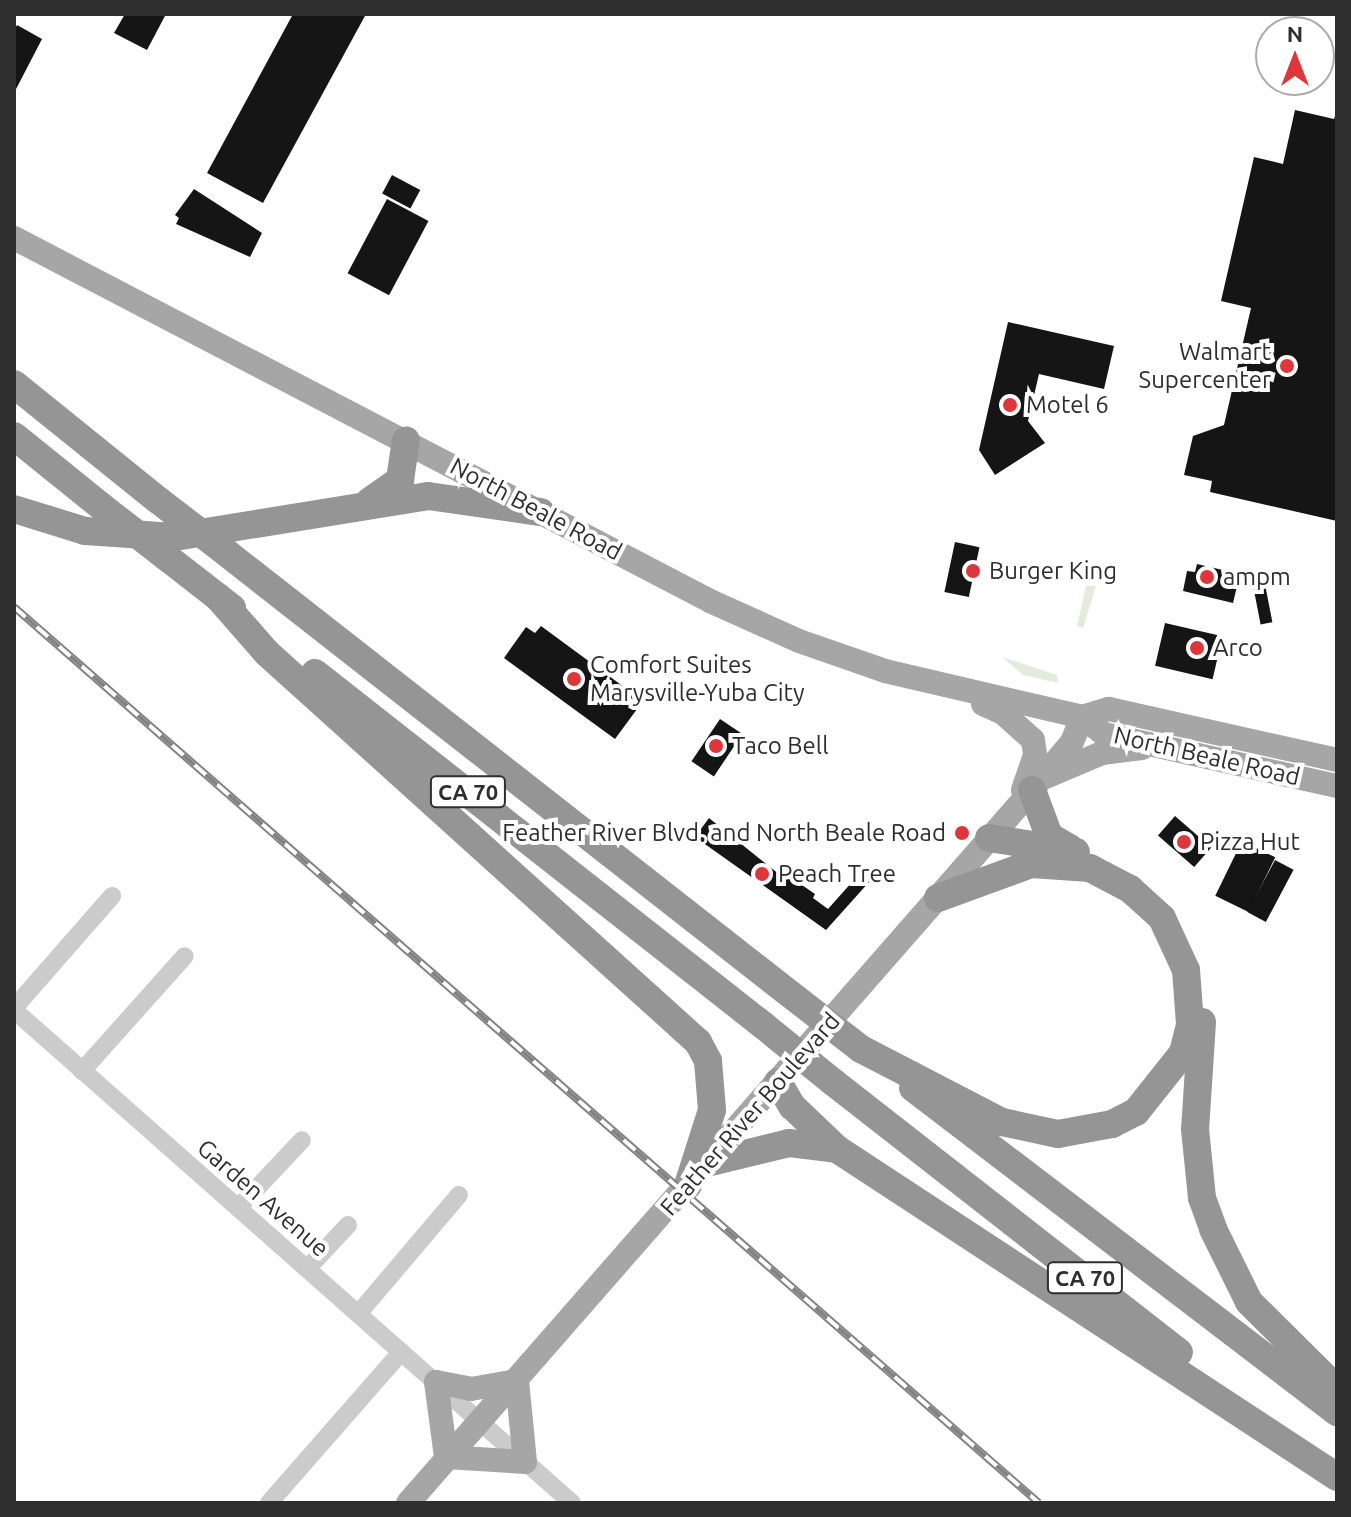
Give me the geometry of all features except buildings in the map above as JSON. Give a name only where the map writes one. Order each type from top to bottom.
[{"type":"highway","name":"CA 70","points":[[14,384],[790,994],[1337,1412]]},
{"type":"highway","name":"CA 70","points":[[14,436],[1337,1476]]},
{"type":"highway","points":[[366,503],[400,480],[406,440]]},
{"type":"highway","points":[[14,509],[99,533],[175,537],[242,530],[366,503],[455,497],[541,512]]},
{"type":"highway","points":[[218,597],[267,653],[698,1042],[708,1061],[712,1110],[688,1185]]},
{"type":"highway","points":[[1029,792],[1049,836],[1078,853]]},
{"type":"highway","points":[[989,838],[1078,853],[1111,863],[1145,883],[1180,919],[1190,940],[1201,999],[1195,1129],[1206,1208],[1225,1261],[1249,1302],[1337,1389]]},
{"type":"highway","points":[[861,1049],[1002,1122],[1058,1134],[1112,1124],[1136,1112],[1183,1053],[1190,1024],[1186,970],[1162,918],[1130,889],[1090,868],[1031,864],[938,898]]},
{"type":"highway","points":[[778,1082],[792,1106],[837,1149],[1337,1476]]},
{"type":"highway","points":[[707,1163],[789,1143],[837,1149]]},
{"type":"main road","name":"North Beale Road","points":[[14,238],[767,627],[885,671],[1082,717],[1104,734],[1337,786]]},
{"type":"main road","points":[[953,688],[1003,713],[1033,740],[1029,792]]},
{"type":"main road","name":"North Beale Road","points":[[1082,717],[1109,709],[1337,760]]},
{"type":"main road","name":"Feather River Boulevard","points":[[408,1503],[1072,742],[1082,717]]},
{"type":"main road","points":[[1029,792],[1102,753],[1153,745]]},
{"type":"main road","points":[[517,1381],[525,1462],[446,1457],[436,1382],[471,1389],[517,1381]]},
{"type":"street","points":[[14,1009],[112,896]]},
{"type":"street","points":[[82,1071],[185,956]]},
{"type":"street","name":"Garden Avenue","points":[[14,1009],[572,1503]]},
{"type":"street","points":[[238,1208],[302,1140]]},
{"type":"street","points":[[358,1314],[459,1195]]},
{"type":"street","points":[[307,1269],[348,1225]]},
{"type":"street","points":[[269,1503],[401,1352]]},
{"type":"green space","points":[[1086,586],[1096,586],[1083,628],[1077,626]]},
{"type":"green space","points":[[1002,657],[1057,675],[1058,683],[1023,675]]},
{"type":"railway","points":[[14,607],[1039,1503]]},
{"type":"place","name":"Walmart Supercenter","points":[[1287,366]]},
{"type":"place","name":"Motel 6","points":[[1010,405]]},
{"type":"place","name":"Burger King","points":[[973,571]]},
{"type":"place","name":"ampm","points":[[1207,577]]},
{"type":"place","name":"Arco","points":[[1197,648]]},
{"type":"place","name":"Comfort Suites Marysville-Yuba City","points":[[574,679]]},
{"type":"place","name":"Taco Bell","points":[[716,746]]},
{"type":"place","name":"Feather River Blvd. and North Beale Road","points":[[962,833]]},
{"type":"place","name":"Pizza Hut","points":[[1184,842]]},
{"type":"place","name":"Peach Tree","points":[[762,874]]}]
